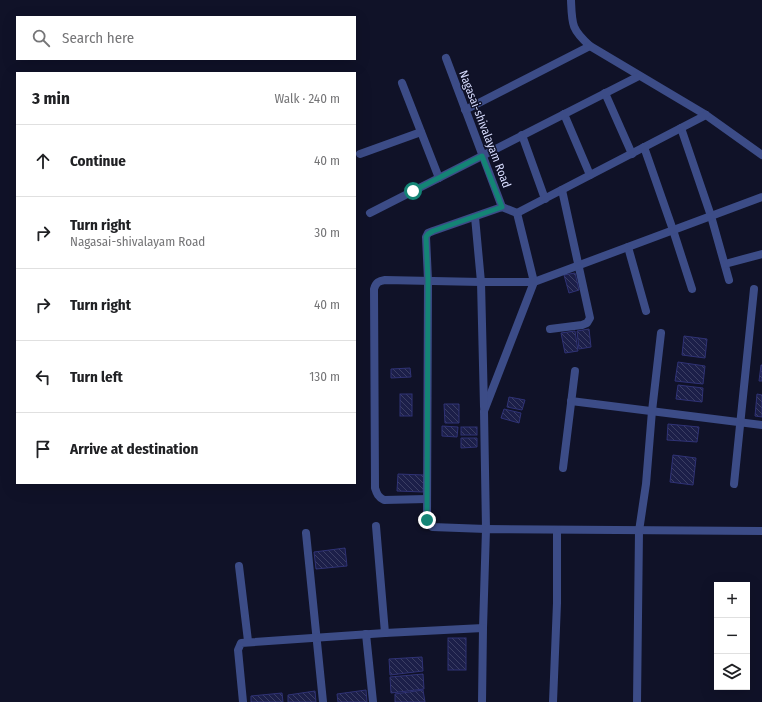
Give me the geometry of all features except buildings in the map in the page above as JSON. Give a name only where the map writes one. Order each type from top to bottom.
[{"type":"street","points":[[571,0],[574,28],[581,38],[590,46],[706,115],[762,156]]},
{"type":"street","points":[[465,110],[590,46]]},
{"type":"street","name":"Nagasai-shivalayam Road","points":[[446,58],[502,207]]},
{"type":"street","points":[[370,213],[639,76]]},
{"type":"street","points":[[402,83],[438,178]]},
{"type":"street","points":[[605,93],[632,154]]},
{"type":"street","points":[[564,114],[590,175]]},
{"type":"street","points":[[517,214],[706,115]]},
{"type":"street","points":[[681,128],[711,216],[729,280]]},
{"type":"street","points":[[360,154],[421,132]]},
{"type":"street","points":[[522,136],[545,199]]},
{"type":"street","points":[[644,147],[692,289]]},
{"type":"street","points":[[550,329],[582,325],[587,323],[590,318],[562,190]]},
{"type":"street","points":[[427,500],[384,500],[379,498],[376,494],[375,284],[379,281],[385,280],[534,282],[762,197]]},
{"type":"street","points":[[517,214],[502,207],[428,234],[426,242],[428,280],[427,520],[429,524],[432,527],[486,529],[762,531]]},
{"type":"street","points":[[484,412],[534,282],[517,214]]},
{"type":"street","points":[[475,217],[481,282],[486,529],[482,702]]},
{"type":"street","points":[[628,247],[646,311]]},
{"type":"street","points":[[724,264],[762,254]]},
{"type":"street","points":[[734,484],[754,289]]},
{"type":"street","points":[[637,702],[639,531],[646,484],[652,411],[661,333]]},
{"type":"street","points":[[563,468],[575,371]]},
{"type":"street","points":[[572,401],[762,425]]},
{"type":"street","points":[[376,526],[385,633]]},
{"type":"street","points":[[553,702],[557,530]]},
{"type":"street","points":[[306,533],[323,702]]},
{"type":"street","points":[[239,566],[248,642]]},
{"type":"street","points":[[243,702],[238,650],[241,642],[483,628]]},
{"type":"street","points":[[366,634],[373,702]]},
{"type":"route","points":[[413,191],[482,156],[502,207],[433,231],[426,237],[428,280],[427,520]]}]
